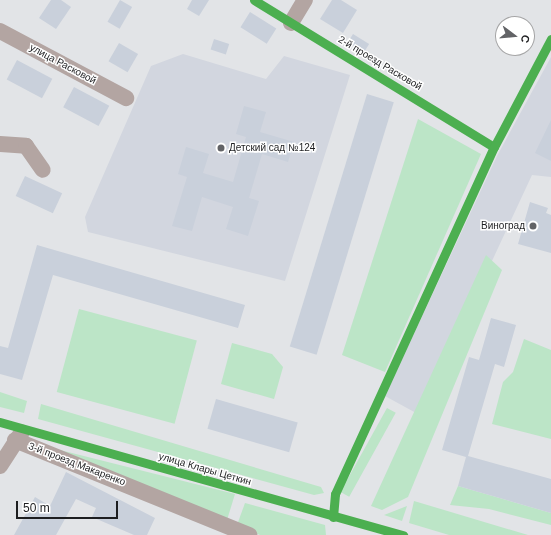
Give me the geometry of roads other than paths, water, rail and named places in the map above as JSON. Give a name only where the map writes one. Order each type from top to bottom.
[{"type":"street","name":"2-й проезд Расковой","points":[[254,0],[494,147]]},
{"type":"street","points":[[291,23],[305,0]]},
{"type":"street","name":"улица Расковой","points":[[0,31],[126,98]]},
{"type":"street","points":[[334,517],[335,494],[494,147],[551,39]]},
{"type":"street","points":[[0,144],[26,146],[43,170]]},
{"type":"street","name":"улица Клары Цеткин","points":[[0,422],[20,435],[404,535]]},
{"type":"street","points":[[0,466],[20,435]]},
{"type":"street","name":"3-й проезд Макаренко","points":[[20,435],[250,535]]},
{"type":"place","name":"Детский сад №124","points":[[221,148]]},
{"type":"place","name":"Виноград","points":[[533,226]]}]
